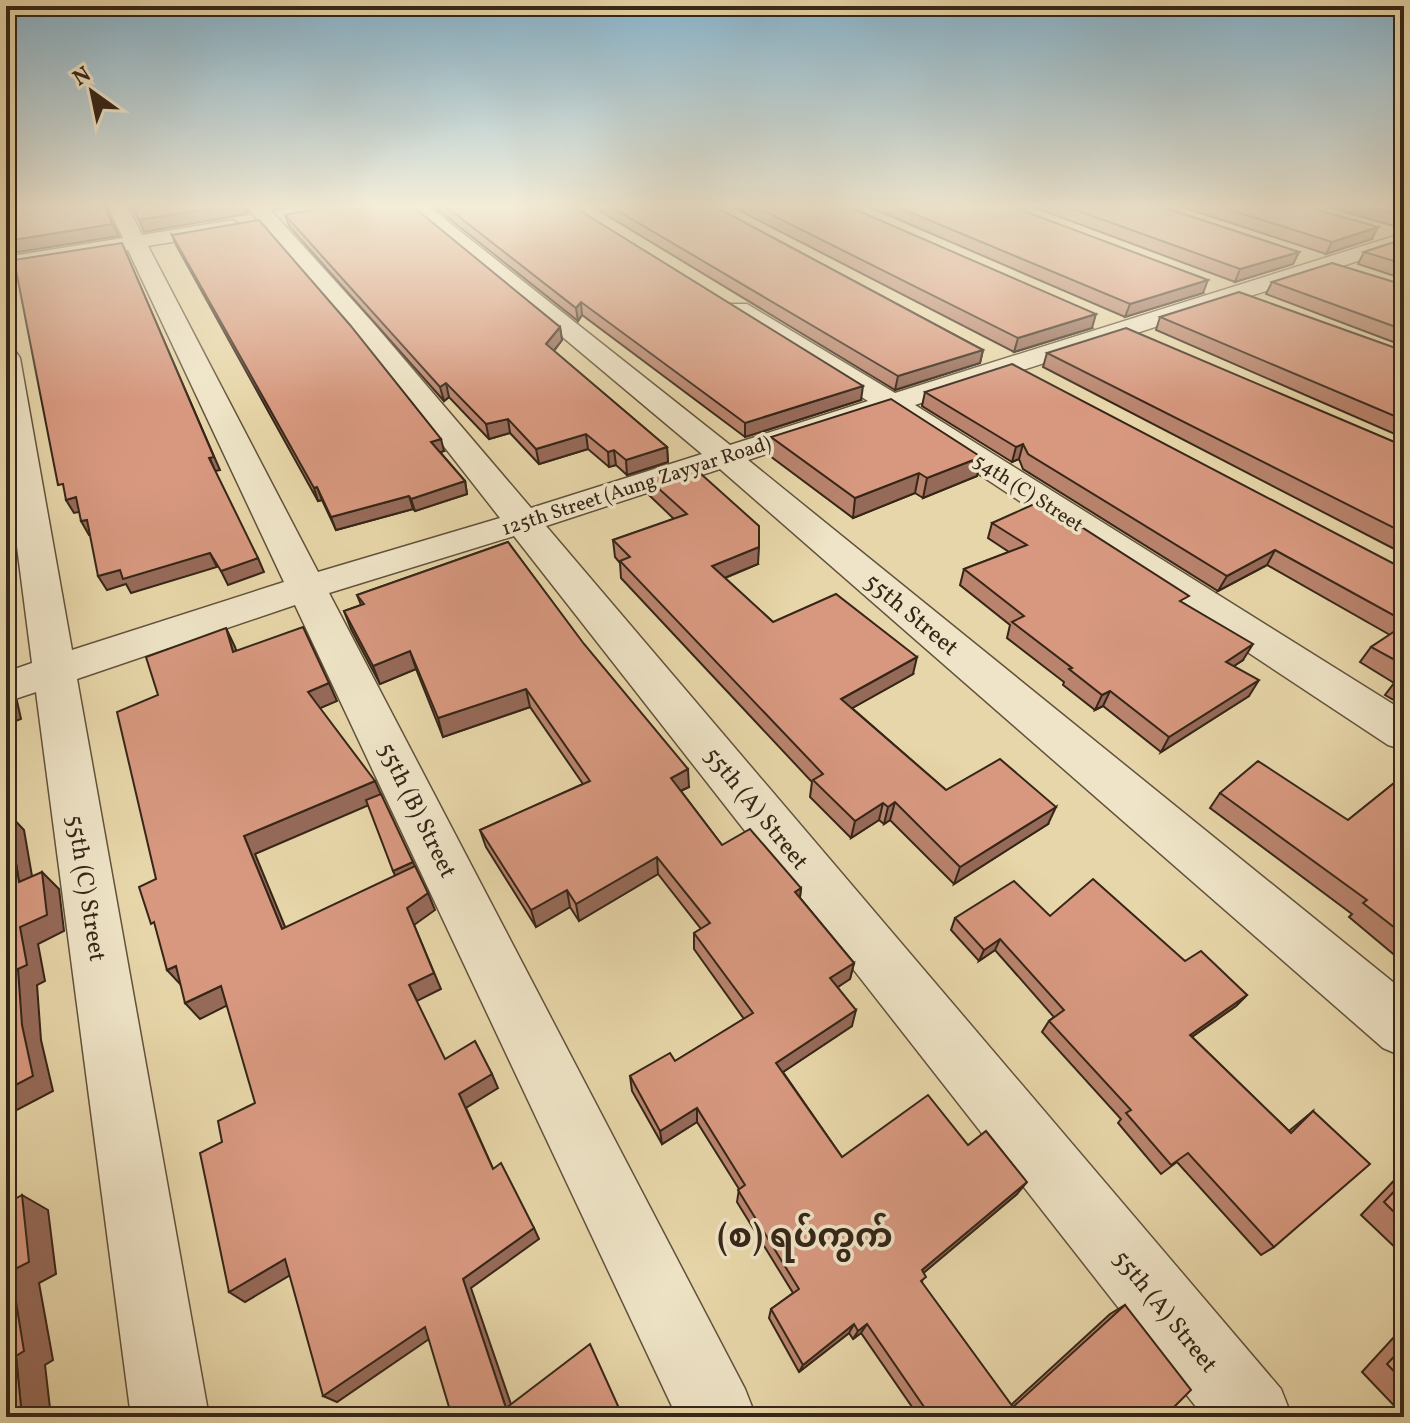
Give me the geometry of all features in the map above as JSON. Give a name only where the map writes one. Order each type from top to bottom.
[{"type":"street","name":"55th (B) Street","points":[[150,271],[717,1417]]},
{"type":"street","name":"55th (A) Street","points":[[319,271],[1253,1417]]},
{"type":"street","name":"55th Street","points":[[497,271],[725,457],[1404,1028]]},
{"type":"street","name":"125th Street (Aung Zayyar Road)","points":[[29,680],[309,587],[523,522],[1302,271]]},
{"type":"street","points":[[1348,271],[1365,277]]},
{"type":"street","points":[[1204,282],[1276,309]]},
{"type":"street","name":"54th (C) Street","points":[[717,296],[891,403],[1404,733]]},
{"type":"street","points":[[1096,316],[1152,341]]},
{"type":"street","points":[[983,350],[1039,380]]},
{"type":"street","name":"55th (C) Street","points":[[6,358],[29,680],[170,1417]]},
{"type":"building","points":[[16,271],[134,271],[214,457],[209,458],[258,558],[221,571],[210,553],[123,579],[120,570],[98,576],[87,520],[81,521],[76,497],[66,500],[63,484],[58,485]]},
{"type":"building","points":[[192,271],[304,271],[441,439],[431,442],[465,481],[411,499],[409,496],[331,517],[317,487],[314,488]]},
{"type":"building","points":[[336,271],[492,271],[560,327],[546,344],[667,447],[626,460],[614,450],[608,452],[586,434],[536,449],[508,419],[486,424],[446,383],[440,387]]},
{"type":"building","points":[[529,271],[678,271],[863,386],[745,423],[581,302],[576,308]]},
{"type":"building","points":[[721,271],[836,271],[983,350],[898,376]]},
{"type":"building","points":[[885,271],[998,271],[1096,314],[1018,338]]},
{"type":"building","points":[[1052,271],[1185,271],[1208,280],[1130,304]]},
{"type":"building","points":[[1305,271],[1360,271],[1404,285],[1404,330],[1272,282]]},
{"type":"building","points":[[1239,292],[1404,351],[1404,420],[1160,317]]},
{"type":"building","points":[[1126,328],[1404,446],[1404,533],[1047,353]]},
{"type":"building","points":[[1012,364],[1404,568],[1404,621],[1275,550],[1227,576],[1028,454],[1023,444],[1016,447],[925,392]]},
{"type":"building","points":[[891,399],[981,457],[927,478],[919,473],[855,498],[771,437]]},
{"type":"building","points":[[691,465],[759,526],[759,547],[712,566],[773,622],[836,594],[917,657],[841,699],[946,790],[1000,759],[1056,807],[960,867],[895,802],[888,807],[883,803],[855,821],[813,780],[823,774],[620,561],[630,557],[613,540],[687,514],[648,479]]},
{"type":"building","points":[[1041,501],[1189,596],[1180,601],[1253,644],[1226,662],[1259,680],[1169,737],[1110,691],[1102,695],[1069,669],[1072,668],[1012,622],[1024,616],[964,569],[1027,545],[992,523]]},
{"type":"building","points":[[508,542],[584,644],[688,769],[671,778],[722,845],[750,829],[801,888],[795,892],[854,963],[830,978],[856,1010],[776,1063],[842,1157],[928,1095],[968,1145],[986,1131],[1027,1182],[922,1270],[926,1277],[921,1281],[1013,1407],[1125,1305],[1191,1390],[1174,1407],[1182,1417],[931,1417],[867,1324],[858,1331],[854,1324],[803,1365],[771,1309],[799,1289],[738,1190],[745,1185],[697,1108],[660,1131],[630,1076],[670,1053],[675,1061],[753,1013],[694,933],[710,923],[657,857],[576,904],[567,890],[531,910],[480,830],[590,781],[526,689],[438,718],[410,651],[373,666],[344,611],[364,604],[357,595]]},
{"type":"building","points":[[1404,625],[1404,665],[1371,647]]},
{"type":"building","points":[[303,627],[329,683],[308,692],[375,781],[244,836],[282,929],[415,866],[428,893],[407,908],[434,973],[409,985],[445,1059],[475,1041],[492,1074],[459,1094],[493,1169],[501,1163],[534,1228],[463,1279],[506,1408],[590,1344],[623,1417],[452,1417],[425,1327],[323,1396],[285,1259],[229,1292],[200,1153],[222,1142],[218,1121],[255,1103],[221,986],[185,1003],[176,966],[167,970],[154,922],[151,924],[139,887],[156,879],[117,712],[158,695],[146,657],[226,628],[233,652]]},
{"type":"building","points":[[1258,761],[1348,820],[1404,775],[1404,935],[1363,903],[1367,900],[1220,793]]},
{"type":"building","points":[[381,794],[413,862],[393,871],[366,800]]},
{"type":"building","points":[[6,814],[19,882],[42,872],[47,915],[20,927],[27,965],[18,969],[22,1025],[33,1076],[6,1090]]},
{"type":"building","points":[[1093,879],[1185,961],[1201,951],[1247,995],[1190,1035],[1291,1133],[1313,1111],[1370,1164],[1274,1247],[1188,1153],[1171,1165],[1126,1113],[1131,1110],[1049,1021],[1064,1010],[1000,939],[984,950],[955,918],[1014,881],[1050,916]]},
{"type":"building","points":[[1404,1181],[1404,1222],[1384,1202]]},
{"type":"building","points":[[22,1195],[29,1262],[11,1271],[24,1351],[16,1356],[22,1417],[6,1417],[6,1204]]},
{"type":"building","points":[[1404,1346],[1404,1382],[1387,1364]]},
{"type":"building","points":[[309,1410],[311,1417],[298,1417]]},
{"type":"district","name":"(စ) ရပ်ကွက်","points":[[805,1235]]}]
